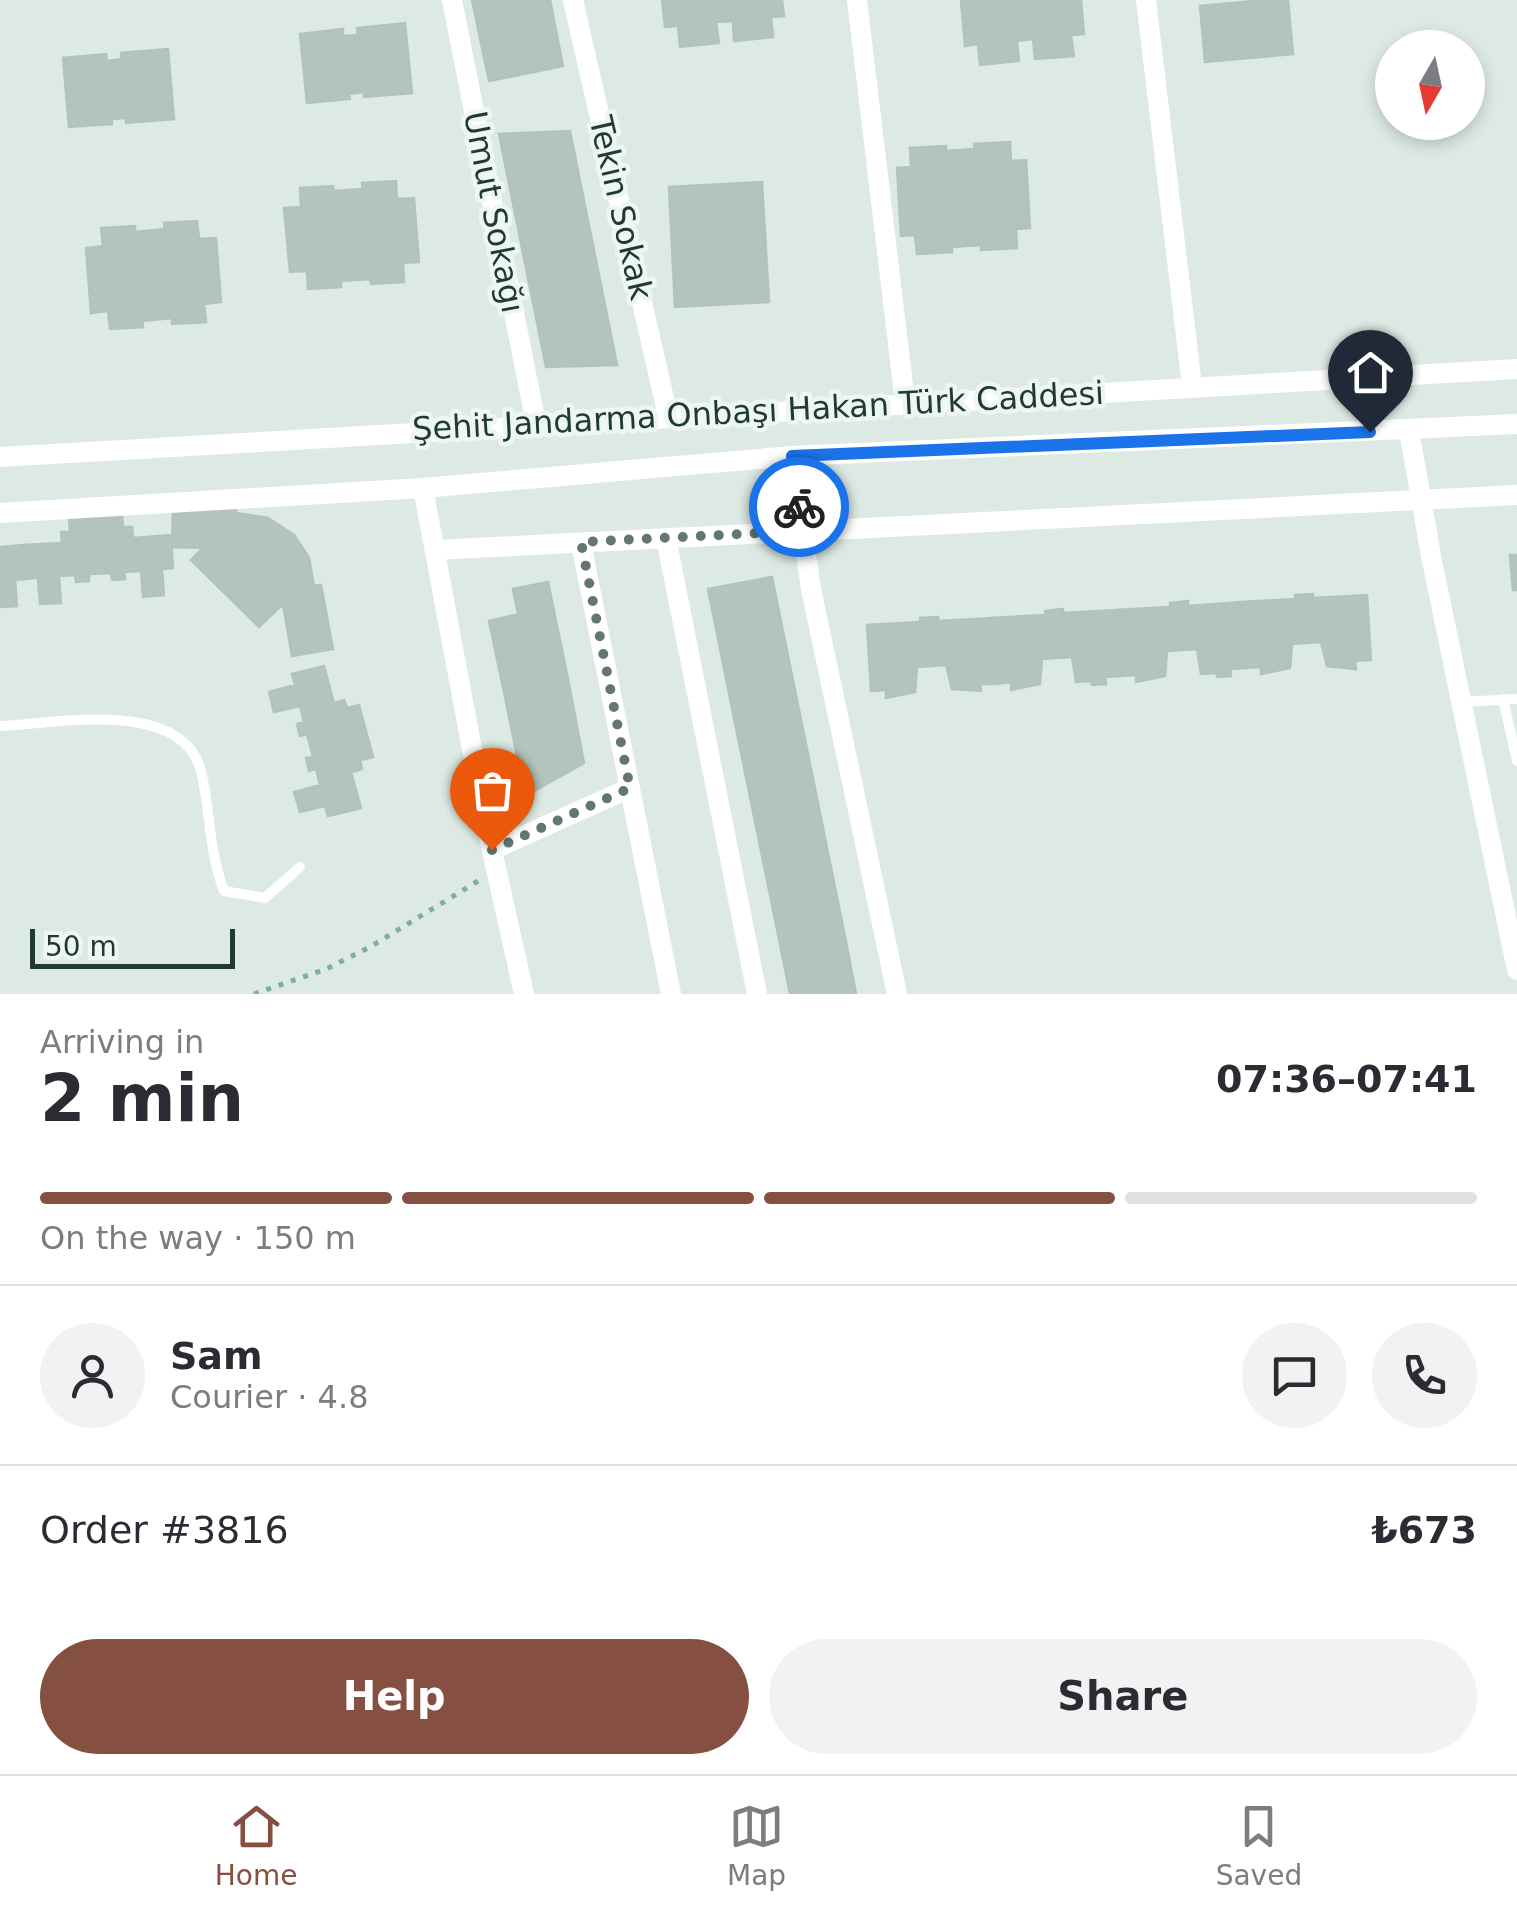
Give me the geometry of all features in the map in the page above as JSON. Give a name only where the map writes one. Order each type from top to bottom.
[{"type":"street","name":"Umut Sokağı","points":[[452,0],[536,424]]},
{"type":"street","name":"Tekin Sokak","points":[[573,0],[668,416]]},
{"type":"street","points":[[857,0],[905,402]]},
{"type":"street","points":[[1146,0],[1192,386]]},
{"type":"street","name":"Şehit Jandarma Onbaşı Hakan Türk Caddesi","points":[[0,457],[1517,369]]},
{"type":"street","name":"Şehit Jandarma Onbaşı Hakan Türk Caddesi","points":[[0,513],[423,488],[792,456],[1517,424]]},
{"type":"street","points":[[1409,430],[1517,970]]},
{"type":"street","points":[[792,456],[812,589],[897,994]]},
{"type":"street","points":[[423,488],[492,850],[524,994]]},
{"type":"street","points":[[435,550],[1517,495]]},
{"type":"street","points":[[666,538],[756,994]]},
{"type":"street","points":[[581,542],[671,994]]},
{"type":"street","points":[[492,850],[630,788]]},
{"type":"lane","points":[[1461,702],[1517,698]]},
{"type":"lane","points":[[1503,699],[1516,753]]},
{"type":"lane","points":[[0,726],[69,718],[162,728],[183,740],[200,765],[213,859],[224,891],[266,898],[300,867]]},
{"type":"path","points":[[254,994],[355,954],[412,923],[480,878],[499,873]]},
{"type":"building","points":[[472,0],[550,0],[563,66],[489,81]]},
{"type":"building","points":[[662,0],[782,0],[784,16],[771,17],[773,37],[734,41],[733,21],[716,22],[719,43],[680,47],[678,26],[665,27]]},
{"type":"building","points":[[961,0],[1081,0],[1084,34],[1071,35],[1074,56],[1035,59],[1033,39],[1017,41],[1019,61],[980,65],[978,44],[965,46]]},
{"type":"building","points":[[1288,0],[1293,54],[1205,62],[1200,6]]},
{"type":"building","points":[[405,23],[412,93],[364,97],[364,92],[349,94],[350,99],[307,103],[300,34],[343,29],[343,36],[358,35],[357,28]]},
{"type":"building","points":[[168,49],[174,119],[126,123],[126,118],[112,119],[112,124],[69,127],[63,58],[106,54],[107,61],[122,59],[121,53]]},
{"type":"building","points":[[570,131],[617,365],[546,367],[499,134]]},
{"type":"building","points":[[1010,142],[1011,161],[1026,160],[1030,228],[1016,229],[1017,248],[981,250],[981,245],[917,254],[915,235],[901,236],[897,168],[911,167],[910,148],[946,146],[946,151],[975,149],[974,144]]},
{"type":"building","points":[[396,181],[397,199],[414,198],[419,262],[403,263],[404,282],[341,281],[341,287],[308,289],[307,271],[290,272],[284,208],[301,207],[300,188],[363,189],[362,183]]},
{"type":"building","points":[[762,182],[769,302],[675,307],[669,187]]},
{"type":"building","points":[[197,221],[199,239],[216,238],[221,302],[204,304],[206,322],[172,324],[172,318],[142,321],[143,327],[110,329],[108,311],[91,313],[86,248],[103,246],[101,228],[135,226],[135,232],[165,229],[164,223]]},
{"type":"building","points":[[173,506],[236,507],[236,513],[268,518],[294,535],[309,558],[314,586],[321,585],[333,649],[292,656],[283,604],[259,627],[191,560],[203,548],[172,547]]},
{"type":"building","points":[[122,514],[123,527],[132,527],[133,538],[171,535],[173,568],[162,569],[164,595],[143,597],[141,571],[124,572],[125,579],[112,580],[111,573],[89,574],[89,581],[76,582],[75,575],[59,576],[61,603],[40,604],[38,578],[26,579],[24,545],[62,543],[61,532],[70,532],[69,518]]},
{"type":"building","points":[[24,545],[26,579],[15,580],[17,606],[0,607],[0,547]]},
{"type":"building","points":[[1510,555],[1517,555],[1517,590],[1513,590]]},
{"type":"building","points":[[772,577],[797,700],[733,713],[708,589]]},
{"type":"building","points":[[548,582],[568,679],[504,692],[489,621],[518,614],[513,589]]},
{"type":"building","points":[[1313,594],[1313,598],[1367,595],[1371,660],[1355,661],[1356,669],[1327,666],[1321,642],[1292,644],[1290,668],[1261,674],[1261,667],[1246,668],[1241,602]]},
{"type":"building","points":[[1188,601],[1188,606],[1241,602],[1246,668],[1230,669],[1231,676],[1201,674],[1197,649],[1167,651],[1165,676],[1136,682],[1136,675],[1121,676],[1116,610],[1170,607],[1170,603]]},
{"type":"building","points":[[1063,609],[1063,613],[1116,610],[1121,676],[1105,677],[1106,684],[1076,682],[1072,657],[1042,659],[1040,684],[1011,690],[1011,682],[996,684],[991,618],[1045,615],[1045,611]]},
{"type":"building","points":[[938,617],[938,621],[991,618],[996,684],[980,684],[981,691],[952,689],[946,665],[917,667],[915,692],[886,698],[886,690],[871,691],[867,625]]},
{"type":"building","points":[[324,666],[334,703],[344,700],[347,708],[359,705],[373,757],[360,760],[362,769],[351,772],[361,808],[328,816],[325,806],[300,812],[294,792],[320,785],[316,769],[309,771],[306,758],[313,757],[307,734],[300,736],[297,724],[304,722],[300,706],[274,712],[269,692],[295,685],[292,674]]},
{"type":"building","points":[[568,679],[584,763],[525,796],[504,692]]},
{"type":"building","points":[[797,700],[822,823],[758,836],[733,713]]},
{"type":"building","points":[[822,823],[847,947],[783,959],[758,836]]},
{"type":"building","points":[[847,947],[856,994],[790,994],[783,959]]},
{"type":"way so far","points":[[492,850],[630,788],[581,542],[802,531],[799,507]]},
{"type":"route","points":[[799,507],[792,456],[1370,432]]}]
